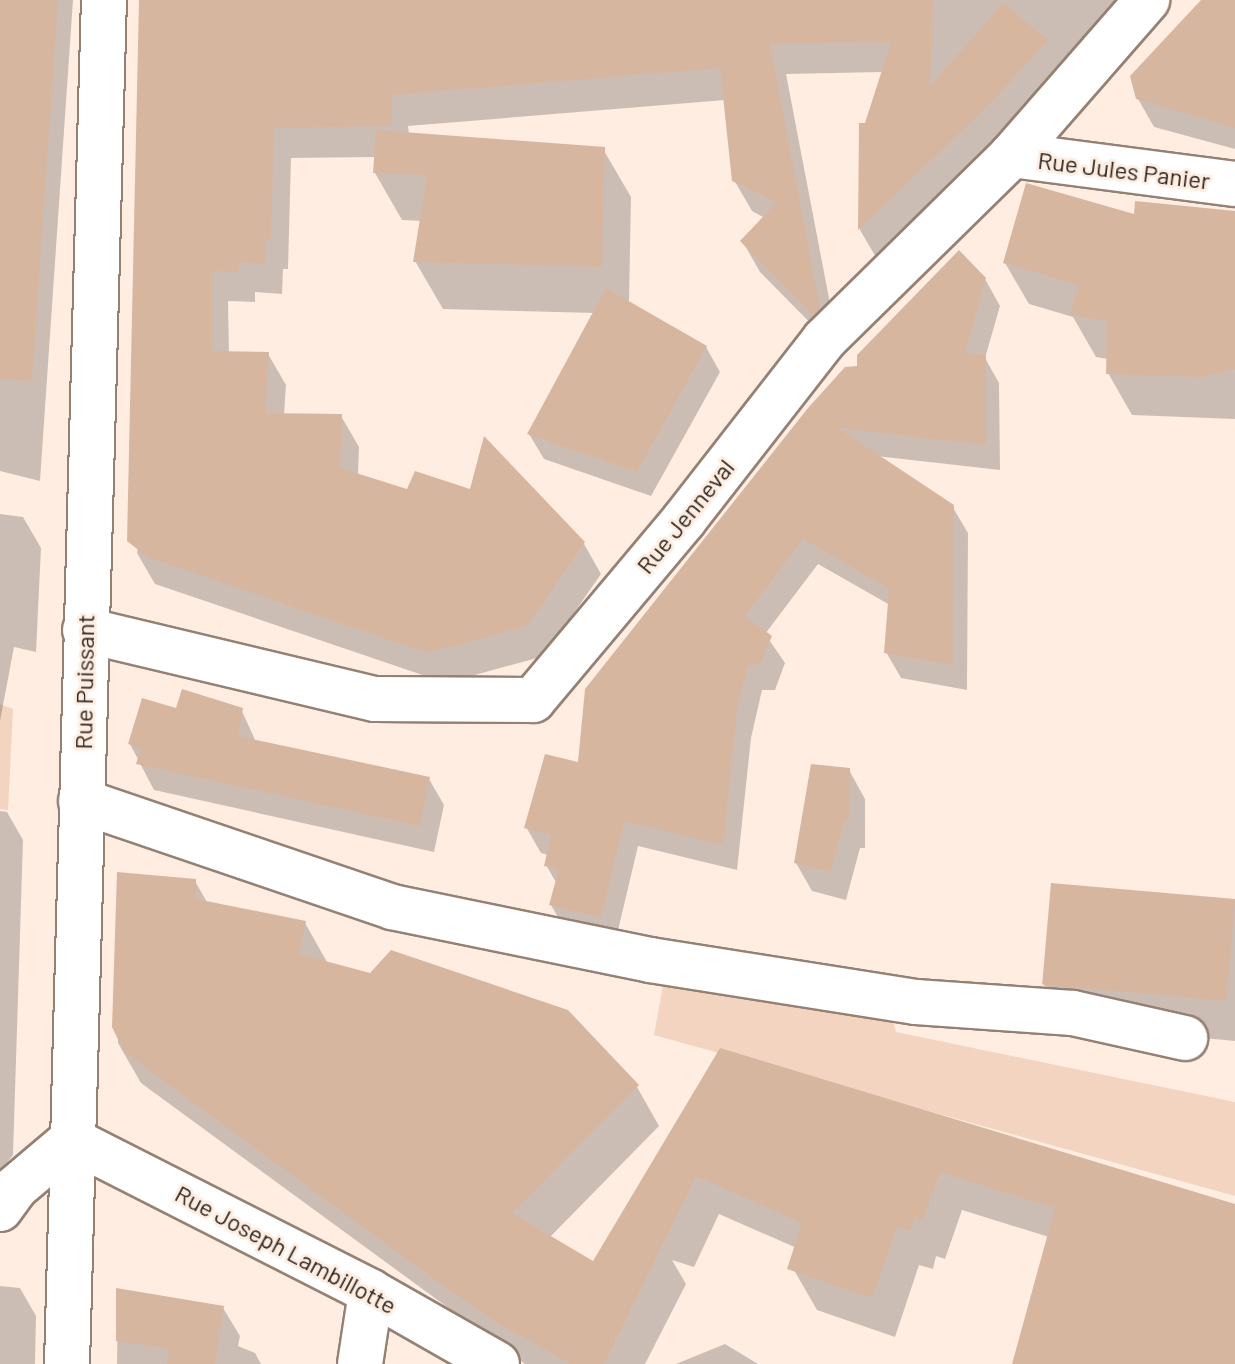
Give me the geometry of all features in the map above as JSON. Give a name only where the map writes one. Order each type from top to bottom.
[{"type":"street","name":"Rue Puissant","points":[[67,1364],[104,0]]},
{"type":"street","name":"Rue Jenneval","points":[[85,630],[375,699],[533,700],[684,520],[824,340],[1012,155],[1147,0]]},
{"type":"street","name":"Rue Jules Panier","points":[[1012,155],[1235,184]]},
{"type":"street","points":[[81,801],[392,907],[659,962],[916,1002],[1073,1013],[1185,1038]]},
{"type":"street","points":[[0,1209],[15,1188],[72,1140]]},
{"type":"street","name":"Rue Joseph Lambillotte","points":[[72,1140],[371,1292],[497,1364]]},
{"type":"street","points":[[360,1364],[371,1292]]},
{"type":"shaded area","points":[[0,704],[13,709],[8,810],[0,809]]},
{"type":"shaded area","points":[[667,963],[887,998],[896,1032],[1235,1102],[1235,1196],[654,1035]]},
{"type":"building","points":[[0,0],[58,0],[32,381],[0,379]]},
{"type":"building","points":[[139,0],[933,0],[930,86],[1003,3],[1048,40],[987,107],[858,230],[859,123],[865,123],[891,42],[770,44],[820,308],[813,316],[740,241],[777,202],[732,181],[720,68],[392,95],[392,126],[274,128],[271,239],[266,239],[265,264],[239,262],[238,272],[212,271],[212,351],[269,352],[265,413],[342,414],[340,468],[407,489],[415,471],[470,489],[484,436],[585,542],[527,626],[427,653],[147,557],[127,541]]},
{"type":"building","points":[[1201,0],[1235,0],[1235,128],[1136,99],[1130,76]]},
{"type":"building","points":[[376,130],[605,147],[602,267],[413,262],[427,175],[373,173]]},
{"type":"building","points":[[1026,183],[1134,214],[1135,201],[1235,211],[1235,369],[1199,377],[1106,374],[1107,321],[1070,315],[1078,285],[1003,263]]},
{"type":"building","points":[[959,250],[986,278],[965,353],[986,355],[986,445],[838,428],[954,505],[953,665],[884,653],[889,589],[803,539],[745,616],[772,636],[760,664],[748,665],[737,711],[723,845],[624,821],[601,918],[549,905],[559,869],[544,866],[551,835],[524,828],[545,754],[578,762],[585,689],[808,408],[845,367],[857,366],[857,355]]},
{"type":"building","points":[[606,288],[707,346],[637,472],[527,434]]},
{"type":"building","points":[[182,689],[243,708],[238,736],[430,777],[420,826],[136,764],[141,748],[128,744],[142,698],[176,708]]},
{"type":"building","points":[[811,764],[850,768],[849,821],[844,820],[831,872],[794,863]]},
{"type":"building","points":[[117,872],[196,879],[196,899],[306,921],[299,954],[370,973],[391,950],[568,1010],[639,1085],[512,1213],[593,1261],[720,1048],[1235,1204],[1235,1364],[1012,1364],[1055,1208],[940,1172],[923,1220],[914,1218],[910,1231],[897,1227],[872,1298],[787,1269],[802,1223],[696,1176],[604,1364],[571,1364],[494,1321],[124,1052],[112,1027]]},
{"type":"building","points":[[1051,883],[1235,899],[1226,1001],[1042,985]]},
{"type":"building","points":[[116,1288],[224,1306],[215,1364],[167,1364],[169,1349],[116,1341]]}]
